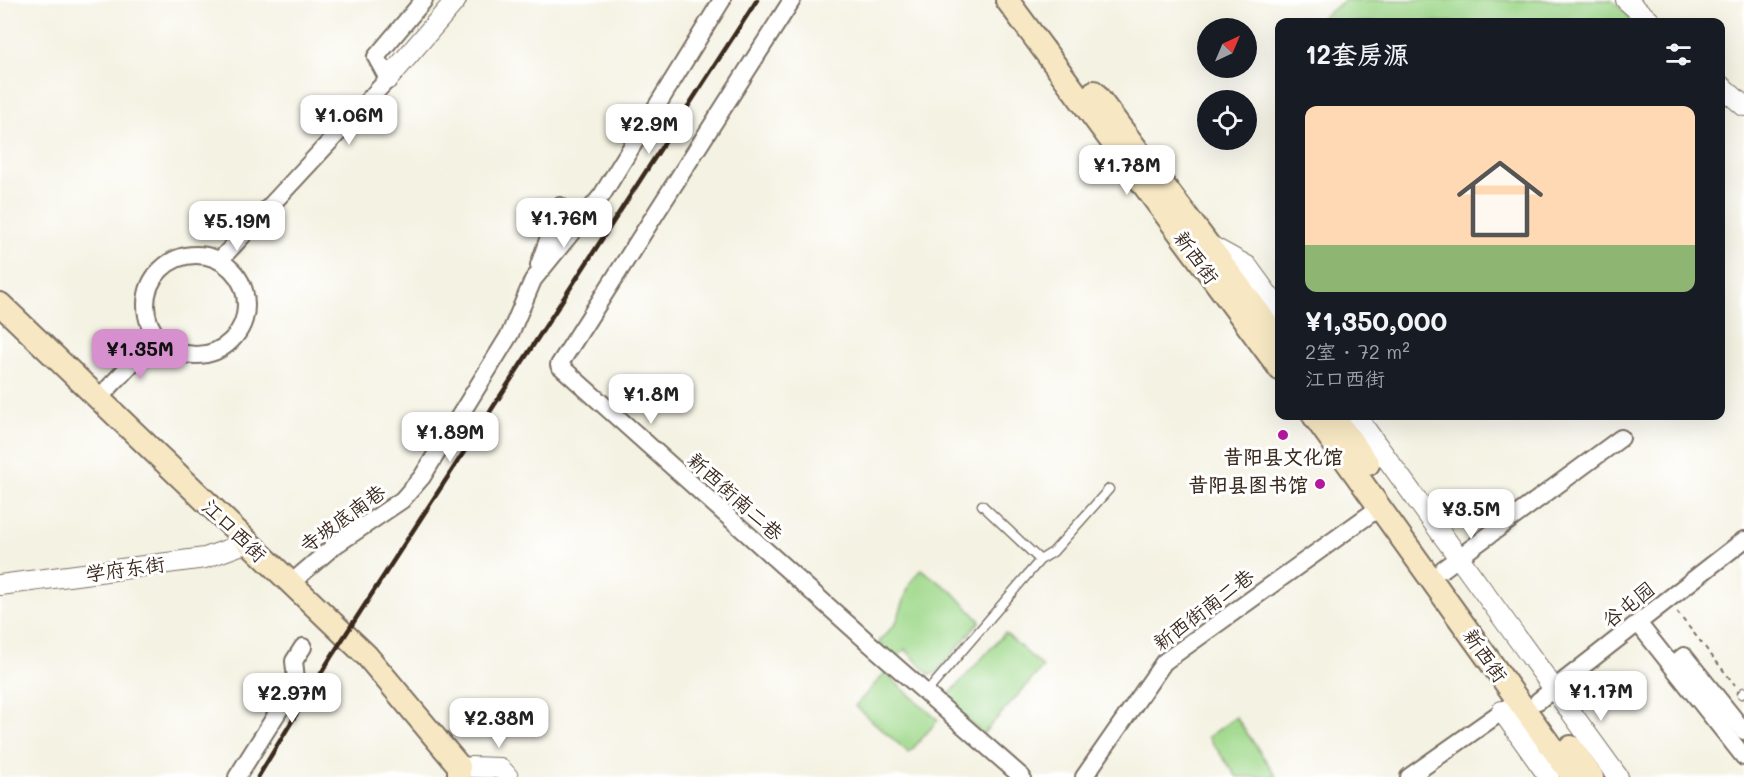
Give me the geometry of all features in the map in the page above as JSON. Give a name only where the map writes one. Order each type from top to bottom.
[{"type":"main road","name":"新西街","points":[[1007,0],[1275,362]]},
{"type":"main road","name":"新西街","points":[[1026,0],[1275,334]]},
{"type":"main road","name":"江口西街","points":[[0,304],[367,656],[467,772]]},
{"type":"main road","name":"新西街","points":[[1317,420],[1380,507],[1528,700],[1592,777]]},
{"type":"main road","name":"新西街","points":[[1337,420],[1451,563],[1574,777]]},
{"type":"street","points":[[388,79],[376,57],[424,0]]},
{"type":"street","points":[[219,261],[388,79],[456,0]]},
{"type":"street","name":"寺坡底南巷","points":[[291,583],[334,546],[402,500],[422,477],[510,334],[533,280],[602,195],[722,0]]},
{"type":"street","name":"新西街南二巷","points":[[792,0],[559,364],[1022,777]]},
{"type":"street","points":[[1626,0],[1646,18]]},
{"type":"street","points":[[1725,89],[1744,106]]},
{"type":"street","points":[[533,280],[560,206]]},
{"type":"street","points":[[1207,244],[1247,266],[1275,304]]},
{"type":"street","points":[[199,255],[219,261],[236,275],[245,295],[245,317],[235,336],[220,350],[201,355],[173,350],[157,337],[147,319],[146,298],[153,278],[168,263],[199,255]]},
{"type":"street","points":[[98,399],[157,337]]},
{"type":"street","points":[[1359,420],[1451,563],[1621,438]]},
{"type":"street","name":"新西街南二巷","points":[[1084,777],[1164,662],[1380,507]]},
{"type":"street","name":"谷屯园","points":[[1408,777],[1528,700],[1638,622],[1744,540]]},
{"type":"street","name":"学府东街","points":[[0,585],[206,558],[248,542]]},
{"type":"street","points":[[1638,622],[1744,757]]},
{"type":"street","points":[[237,777],[290,693],[296,679],[294,661],[303,647]]},
{"type":"street","points":[[1672,666],[1684,656],[1744,731]]},
{"type":"street","points":[[1528,700],[1549,777]]},
{"type":"street","points":[[1528,700],[1618,777]]},
{"type":"street","points":[[467,772],[500,768],[508,777]]},
{"type":"lane","points":[[926,693],[1040,560],[1053,552],[1109,489]]},
{"type":"lane","points":[[982,505],[1040,560]]},
{"type":"path","points":[[1668,599],[1743,693]]},
{"type":"green space","points":[[1345,0],[1611,0],[1631,18],[1321,18]]},
{"type":"green space","points":[[921,569],[953,592],[980,621],[937,672],[930,675],[905,649],[897,657],[885,652],[879,641],[896,623],[910,583]]},
{"type":"green space","points":[[1005,633],[1043,667],[983,734],[944,700]]},
{"type":"green space","points":[[885,673],[938,720],[909,753],[855,706]]},
{"type":"green space","points":[[1236,717],[1277,777],[1237,777],[1208,737]]},
{"type":"railway","points":[[258,777],[331,657],[757,0]]},
{"type":"place","name":"昔阳县文化馆","points":[[1283,435]]},
{"type":"place","name":"昔阳县图书馆","points":[[1320,484]]}]
